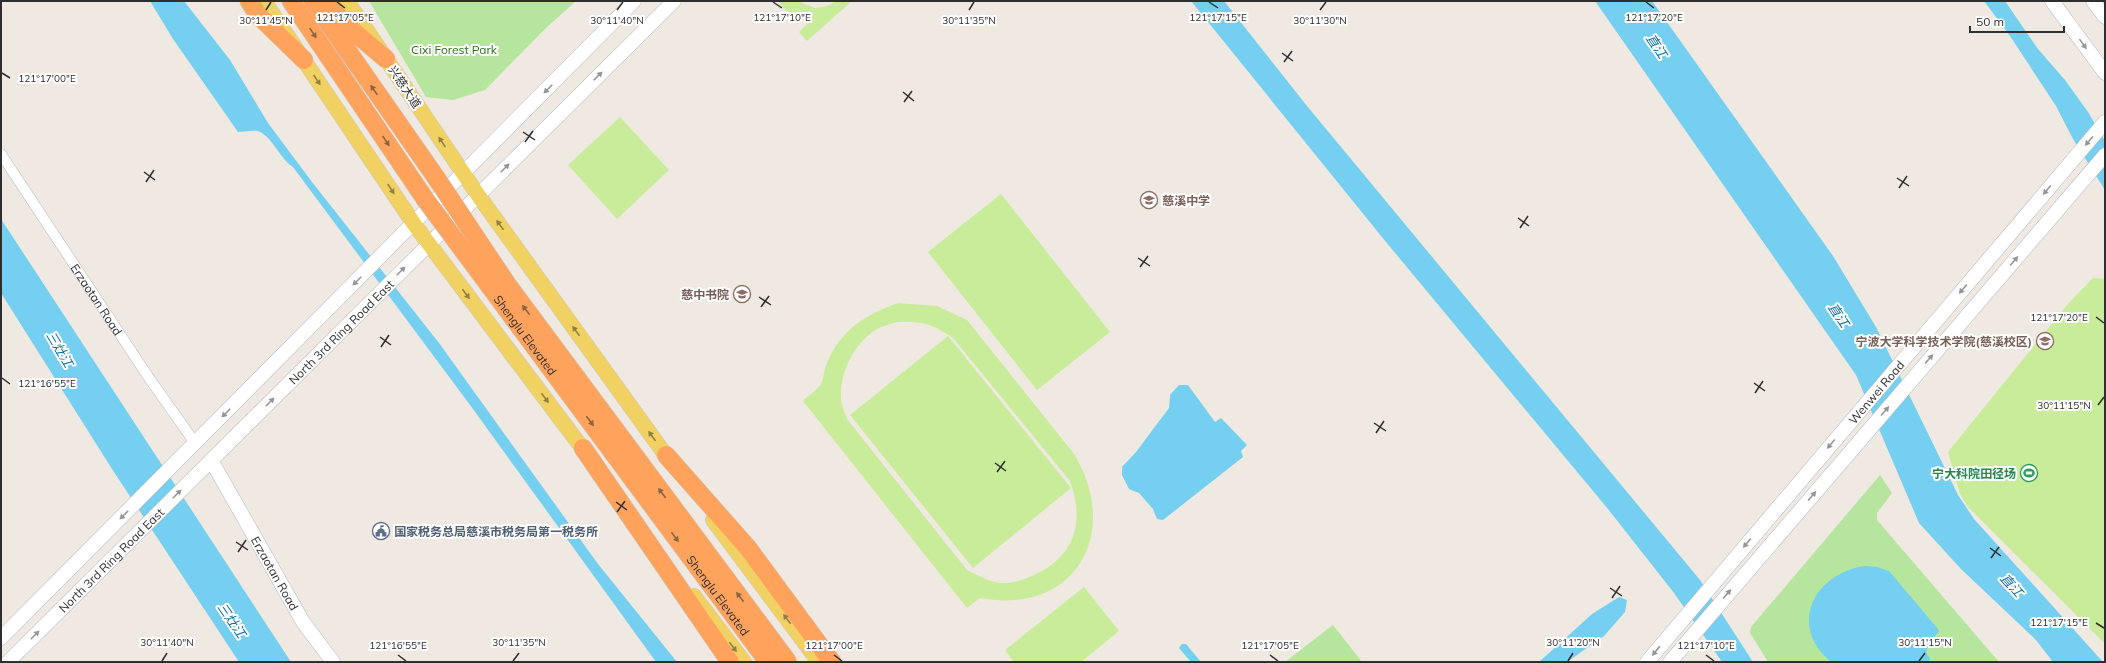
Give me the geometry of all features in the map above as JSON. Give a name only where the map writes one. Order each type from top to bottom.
[{"type":"highway","points":[[254,1],[259,16],[304,60]]},
{"type":"highway","name":"Shenglu Elevated","points":[[291,1],[425,199],[768,662]]},
{"type":"highway","name":"Shenglu Elevated","points":[[313,1],[451,199],[507,284],[788,662]]},
{"type":"highway","points":[[329,1],[341,21],[386,58]]},
{"type":"highway","points":[[583,448],[730,662]]},
{"type":"highway","points":[[666,455],[748,548],[832,662]]},
{"type":"main road","name":"兴慈大道","points":[[347,1],[478,195],[666,455],[819,662]]},
{"type":"main road","name":"North 3rd Ring Road East","points":[[1,638],[464,174],[634,1]]},
{"type":"main road","name":"North 3rd Ring Road East","points":[[8,662],[674,1]]},
{"type":"main road","points":[[2052,1],[2105,73]]},
{"type":"main road","points":[[2093,1],[2105,17]]},
{"type":"main road","points":[[304,60],[428,244],[744,662]]},
{"type":"main road","name":"Wenwei Road","points":[[1647,662],[2105,122]]},
{"type":"main road","name":"Wenwei Road","points":[[1670,662],[2105,154]]},
{"type":"main road","name":"Erzaotan Road","points":[[211,460],[303,622],[332,662]]},
{"type":"street","name":"Erzaotan Road","points":[[1,154],[147,375],[195,443]]},
{"type":"green space","name":"Cixi Forest Park","points":[[369,1],[576,1],[546,28],[485,90],[453,100],[426,97]]},
{"type":"green space","points":[[778,1],[797,1],[815,8],[827,6],[836,1],[852,1],[807,41],[799,32],[811,20],[801,18],[793,14],[785,9]]},
{"type":"green space","points":[[620,117],[669,170],[617,219],[568,165]]},
{"type":"green space","points":[[1001,194],[1110,332],[1037,390],[928,252]]},
{"type":"green space","name":"宁大科院田径场","points":[[2093,278],[2105,279],[2105,644],[1968,507],[1960,494],[1948,452],[2067,305]]},
{"type":"green space","points":[[898,303],[937,306],[967,320],[1074,454],[1088,484],[1093,512],[1090,539],[1081,562],[1064,581],[1042,594],[1013,600],[980,598],[967,608],[803,401],[821,384],[826,365],[833,351],[847,332],[865,318]],"holes":[[[897,322],[926,324],[939,329],[953,338],[1070,481],[1076,510],[1076,524],[1073,536],[1067,548],[1059,558],[1048,567],[1034,575],[1012,582],[999,583],[981,577],[967,570],[847,419],[841,398],[841,388],[846,368],[855,350],[877,329]]]},
{"type":"green space","points":[[948,336],[1071,488],[973,568],[850,415]]},
{"type":"green space","points":[[1880,475],[1892,493],[1877,513],[1877,520],[1999,662],[1768,662],[1750,633],[1751,627]]},
{"type":"green space","points":[[1084,587],[1119,631],[1081,662],[1014,662],[1005,650]]},
{"type":"green space","points":[[1333,625],[1362,662],[1285,662]]},
{"type":"water","points":[[150,1],[184,1],[230,60],[268,123],[312,182],[439,343],[598,564],[677,662],[656,662],[473,409],[293,167],[262,133],[257,131],[238,132],[173,39]]},
{"type":"water","points":[[1191,1],[1224,1],[1307,106],[1700,580],[1753,662],[1722,662],[1674,593],[1608,509],[1386,242]]},
{"type":"water","name":"直江","points":[[1595,1],[1652,1],[1833,256],[1876,327],[1958,495],[1974,519],[2103,662],[2053,662],[2036,640],[1961,569],[1919,523],[1856,375]]},
{"type":"water","points":[[1984,1],[2005,1],[2038,49],[2065,80],[2088,112],[2105,141],[2105,190],[2073,139],[2056,106],[2010,36]]},
{"type":"water","name":"三灶江","points":[[1,219],[291,662],[239,662],[112,469],[1,293]]},
{"type":"water","points":[[1179,385],[1188,385],[1215,422],[1221,418],[1247,445],[1241,451],[1243,457],[1163,520],[1157,519],[1153,509],[1139,493],[1129,489],[1122,475],[1122,467],[1136,452],[1169,408],[1170,395]]},
{"type":"water","points":[[1865,566],[1877,567],[1889,571],[1938,629],[1939,631],[1928,646],[1926,653],[1930,659],[1929,662],[1831,662],[1818,648],[1811,633],[1809,618],[1812,603],[1820,590],[1832,579],[1847,571]]},
{"type":"water","points":[[1619,597],[1627,600],[1625,612],[1604,636],[1567,662],[1539,662],[1592,614]]},
{"type":"water","points":[[1182,644],[1186,644],[1201,662],[1191,662],[1179,648]]},
{"type":"place","name":"慈溪中学","points":[[1149,200]]},
{"type":"place","name":"慈中书院","points":[[742,294]]},
{"type":"place","name":"宁波大学科学技术学院(慈溪校区)","points":[[2045,341]]},
{"type":"place","name":"宁大科院田径场","points":[[2029,473]]},
{"type":"place","name":"国家税务总局慈溪市税务局第一税务所","points":[[381,531]]}]
